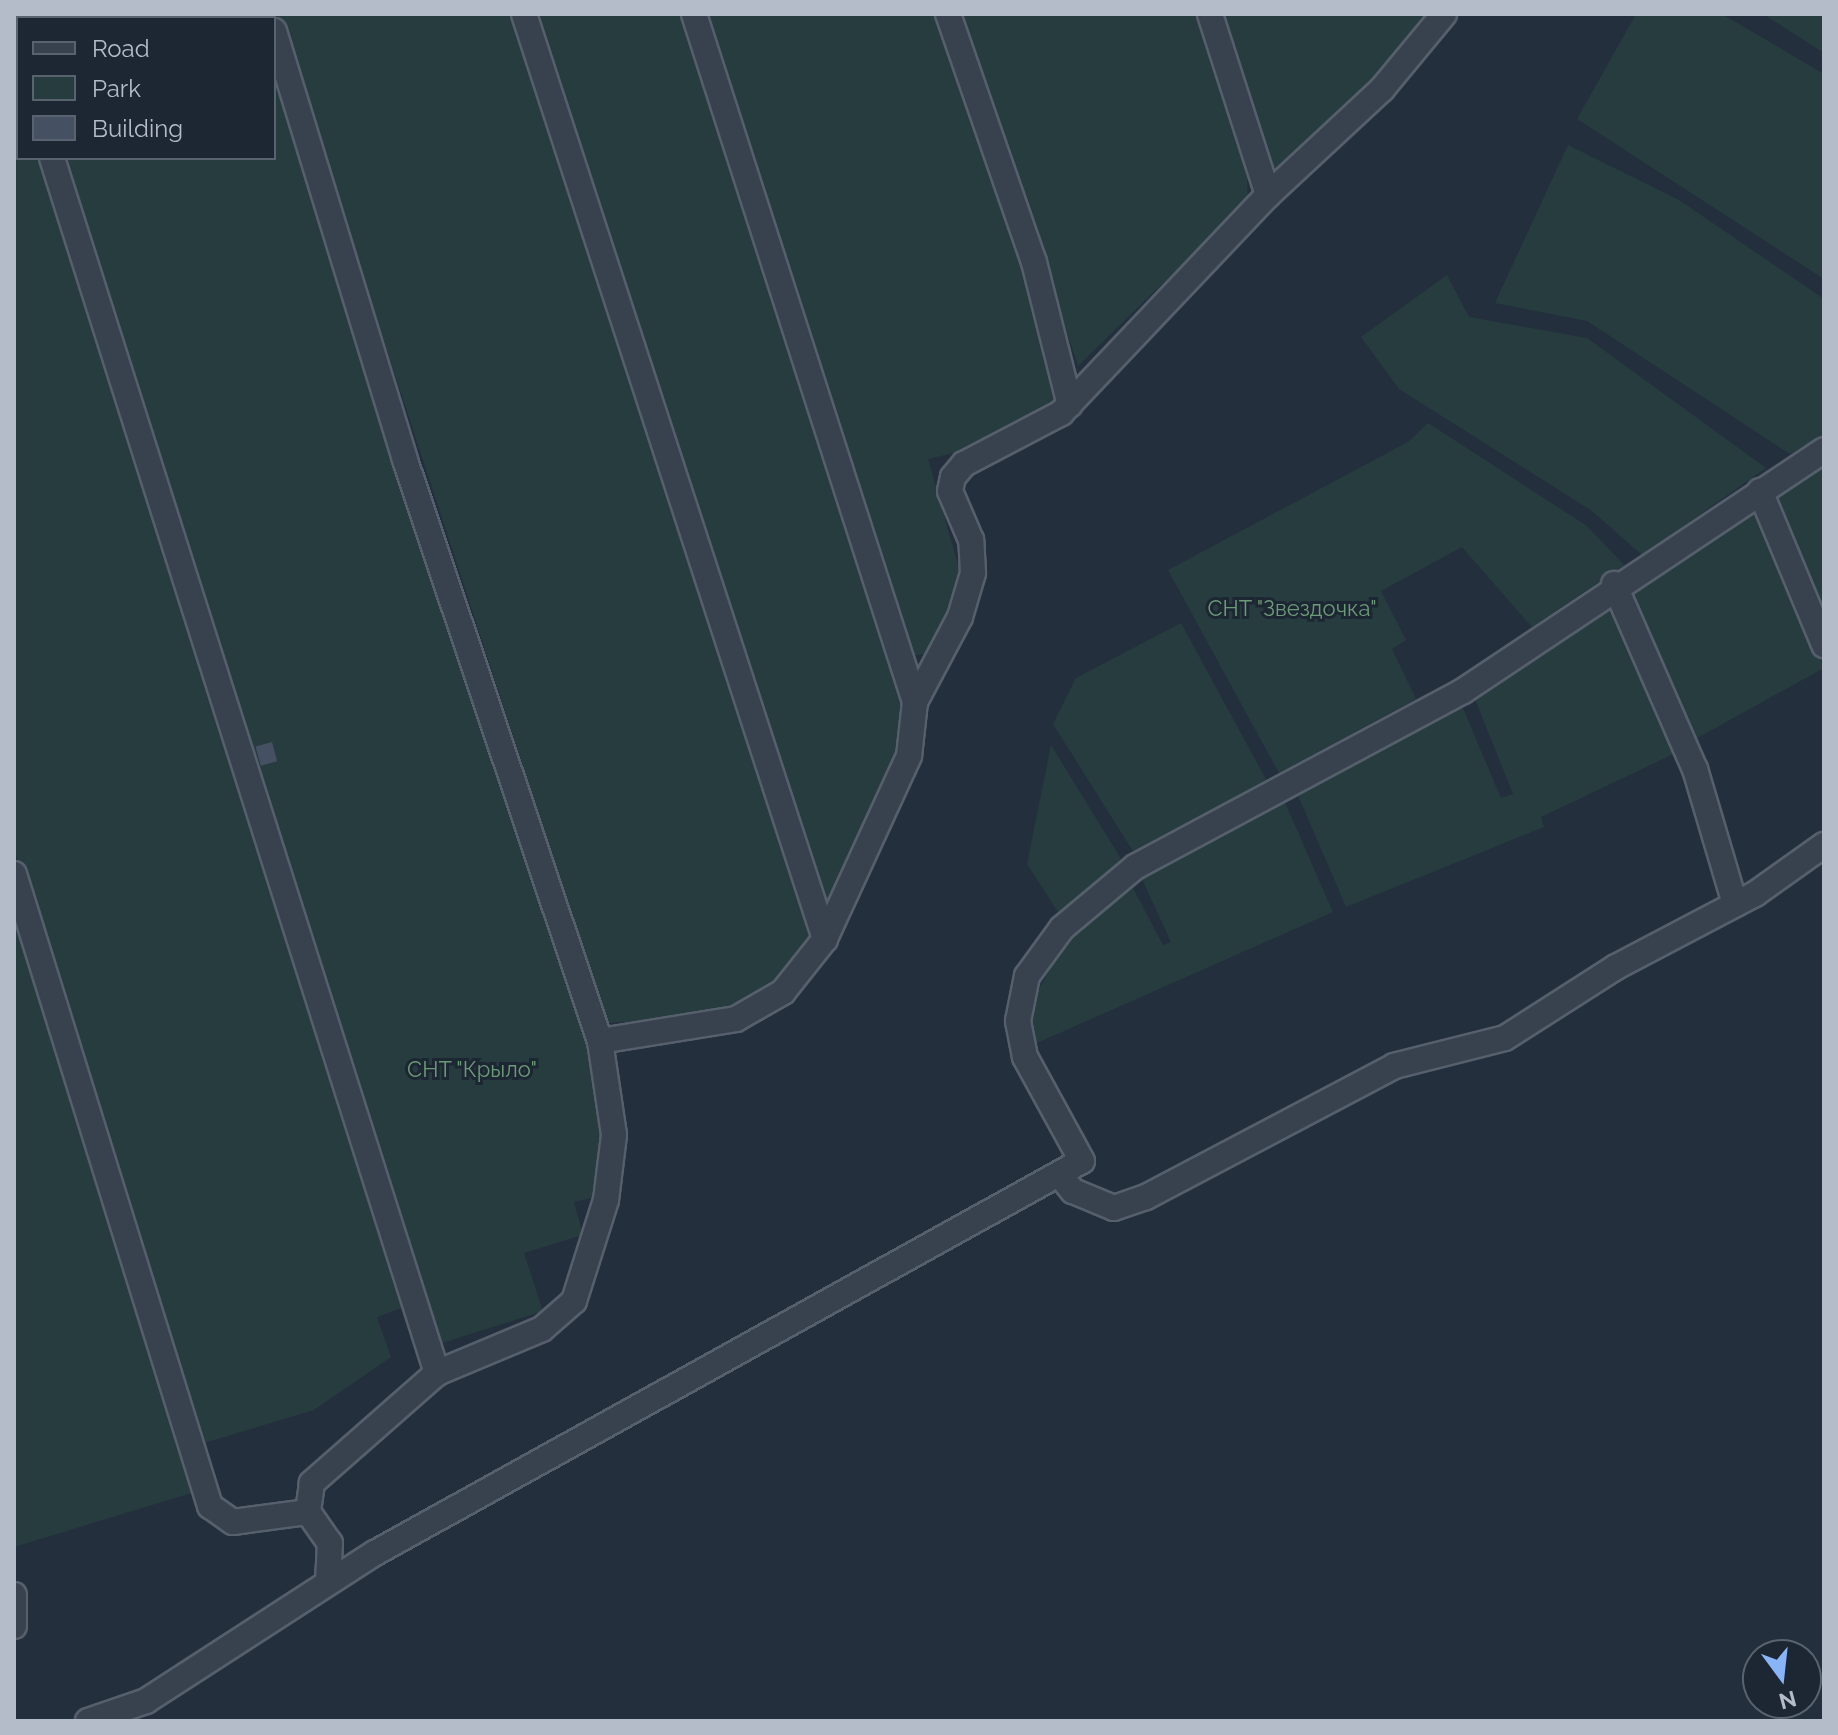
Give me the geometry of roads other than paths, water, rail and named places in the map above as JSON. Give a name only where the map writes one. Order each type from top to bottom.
[{"type":"street","points":[[524,14],[825,939]]},
{"type":"street","points":[[694,14],[915,702]]},
{"type":"street","points":[[948,14],[1034,262],[1070,405]]},
{"type":"street","points":[[1210,14],[1268,195]]},
{"type":"street","points":[[600,1041],[736,1019],[783,992],[825,939],[909,756],[915,702],[960,617],[973,573],[971,540],[950,491],[953,477],[1070,405],[1268,195],[1382,89],[1444,14]]},
{"type":"street","points":[[276,38],[405,460],[600,1041],[614,1135],[606,1200],[574,1301],[542,1329],[437,1373],[312,1483],[308,1512],[330,1543],[328,1582]]},
{"type":"street","points":[[53,160],[437,1373]]},
{"type":"street","points":[[88,1721],[146,1701],[375,1553],[1082,1161],[1025,1057],[1018,1021],[1019,993],[1055,935],[1135,867],[1463,691],[1614,584],[1824,450]]},
{"type":"street","points":[[1760,491],[1824,645]]},
{"type":"street","points":[[1614,584],[1695,769],[1735,904]]},
{"type":"street","points":[[1059,1174],[1073,1191],[1114,1208],[1146,1197],[1394,1066],[1505,1038],[1616,967],[1735,904],[1824,845]]},
{"type":"street","points":[[14,874],[210,1506],[233,1522],[308,1512]]},
{"type":"street","points":[[330,1543],[375,1553]]},
{"type":"street","points":[[14,1595],[14,1626]]},
{"type":"park label","name":"СНТ \"Звездочка\"","points":[[1292,609]]},
{"type":"park label","name":"СНТ \"Крыло\"","points":[[472,1070]]}]
